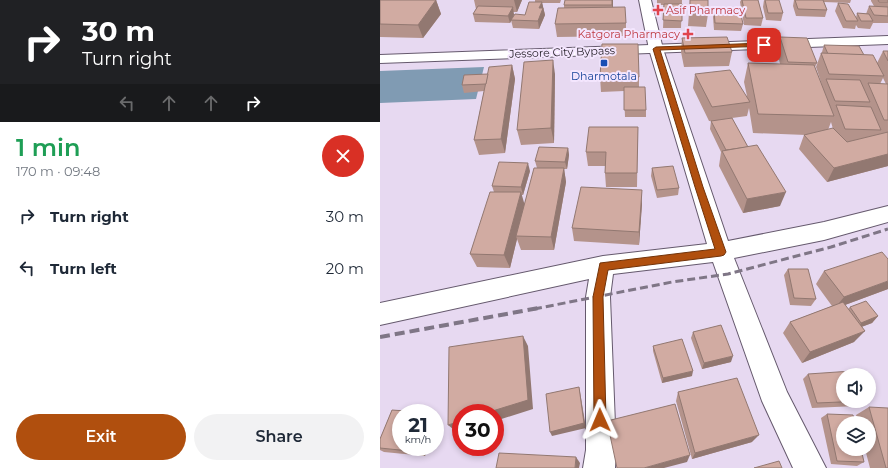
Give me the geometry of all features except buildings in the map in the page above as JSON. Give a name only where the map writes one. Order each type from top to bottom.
[{"type":"main road","points":[[645,0],[656,49],[721,252],[776,401],[810,468]]},
{"type":"main road","name":"Jessore City Bypass","points":[[380,59],[888,40]]},
{"type":"main road","points":[[380,314],[604,266],[721,252],[824,231],[888,214]]},
{"type":"main road","points":[[599,468],[601,450],[598,297],[604,266]]},
{"type":"water","points":[[484,67],[476,99],[380,103],[380,71]]},
{"type":"railway","points":[[534,309],[672,282],[728,274],[831,247],[888,229]]},
{"type":"railway","points":[[380,337],[539,308]]},
{"type":"place","name":"Asif Pharmacy","points":[[658,10]]},
{"type":"place","name":"Katgora Pharmacy","points":[[688,34]]},
{"type":"place","name":"Dharmotala","points":[[604,63]]},
{"type":"route","points":[[600,420],[598,297],[604,266],[721,252],[656,49],[764,45]]}]
